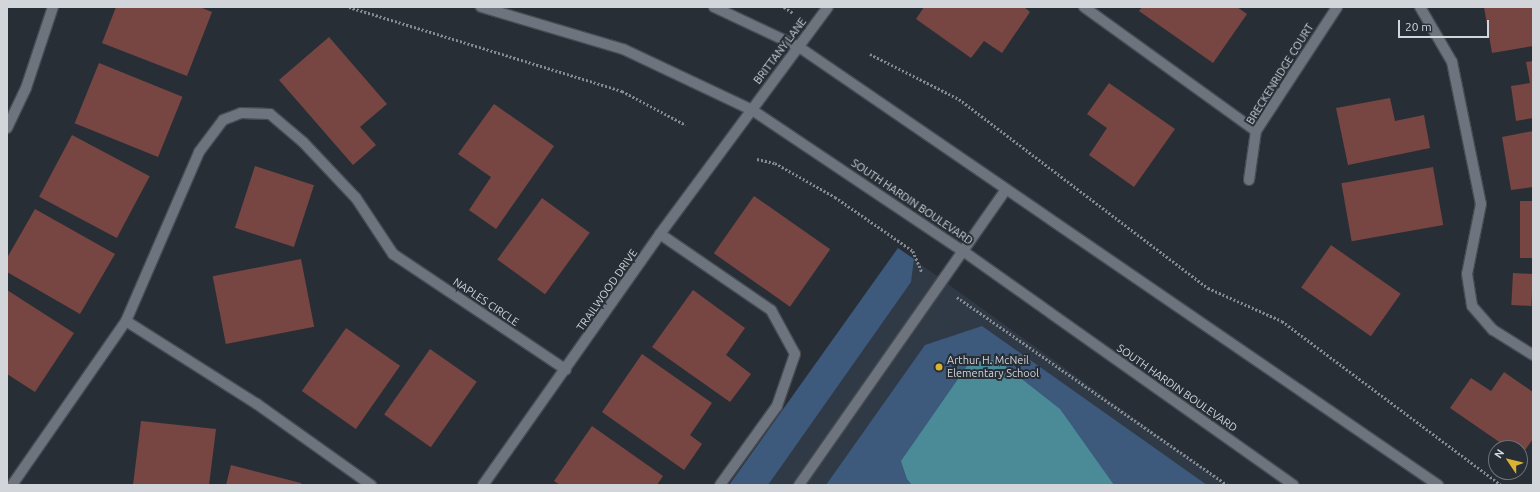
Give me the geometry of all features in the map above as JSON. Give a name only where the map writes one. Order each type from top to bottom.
[{"type":"main road","points":[[7,128],[26,88],[53,7]]},
{"type":"main road","name":"SOUTH HARDIN BOULEVARD","points":[[481,7],[623,49],[752,110],[963,251],[1293,485]]},
{"type":"main road","points":[[714,7],[799,47],[1438,485]]},
{"type":"main road","name":"BRITTANY LANE","points":[[752,110],[828,7]]},
{"type":"main road","points":[[1084,7],[1099,11],[1256,131]]},
{"type":"main road","name":"BRECKENRIDGE COURT","points":[[1249,180],[1256,131],[1336,7]]},
{"type":"main road","points":[[1420,7],[1452,62],[1481,204],[1467,274],[1472,306],[1493,330],[1533,355]]},
{"type":"main road","name":"TRAILWOOD DRIVE","points":[[483,485],[566,370],[660,234],[752,110]]},
{"type":"main road","name":"NAPLES CIRCLE","points":[[126,321],[199,152],[223,120],[241,113],[270,114],[303,142],[356,198],[393,254],[566,370]]},
{"type":"main road","points":[[799,485],[1006,188]]},
{"type":"main road","points":[[660,234],[771,310],[795,354],[777,406],[720,485]]},
{"type":"main road","points":[[12,485],[126,321],[257,404],[371,485]]},
{"type":"path","points":[[349,7],[622,91],[686,125]]},
{"type":"path","points":[[784,7],[793,13]]},
{"type":"path","points":[[870,54],[959,99],[1208,288],[1282,321],[1502,485]]},
{"type":"path","points":[[757,159],[775,164],[836,197],[914,251],[919,270],[1227,485]]},
{"type":"shaded area","name":"Arthur H. McNeil Elementary School","points":[[898,248],[1227,485],[730,485]]},
{"type":"shaded area","points":[[898,248],[914,259],[911,282],[768,485],[729,485]]},
{"type":"shaded area","points":[[982,326],[1207,485],[826,485],[925,345]]},
{"type":"shaded area","points":[[974,356],[1000,362],[1060,409],[1114,485],[912,485],[907,479],[901,461]]},
{"type":"building","points":[[116,7],[200,7],[212,12],[187,76],[102,43]]},
{"type":"building","points":[[924,7],[1024,7],[1030,12],[1002,53],[984,41],[971,58],[916,19]]},
{"type":"building","points":[[1142,7],[1237,7],[1247,14],[1213,63],[1139,11]]},
{"type":"building","points":[[1484,7],[1533,7],[1533,46],[1492,53]]},
{"type":"building","points":[[329,37],[387,104],[360,127],[376,145],[353,165],[279,80]]},
{"type":"building","points":[[1533,61],[1533,118],[1516,121],[1511,86],[1530,83],[1526,62]]},
{"type":"building","points":[[99,63],[182,97],[158,157],[75,123]]},
{"type":"building","points":[[1109,83],[1175,129],[1134,187],[1089,155],[1107,128],[1087,114]]},
{"type":"building","points":[[1390,98],[1395,121],[1424,115],[1430,148],[1348,165],[1336,108]]},
{"type":"building","points":[[494,104],[554,146],[496,229],[469,210],[491,177],[458,154]]},
{"type":"building","points":[[1533,131],[1533,187],[1511,190],[1502,137]]},
{"type":"building","points":[[72,135],[150,176],[117,238],[39,197]]},
{"type":"building","points":[[255,166],[314,185],[294,247],[235,228]]},
{"type":"building","points":[[1433,167],[1443,225],[1352,241],[1341,183]]},
{"type":"building","points":[[754,196],[830,249],[790,307],[714,253]]},
{"type":"building","points":[[542,198],[590,233],[545,294],[497,259]]},
{"type":"building","points":[[1520,201],[1533,201],[1533,258],[1520,258]]},
{"type":"building","points":[[35,209],[115,254],[80,314],[7,272],[7,258]]},
{"type":"building","points":[[1331,245],[1401,294],[1371,336],[1301,288]]},
{"type":"building","points":[[301,259],[314,327],[226,344],[213,276]]},
{"type":"building","points":[[1513,273],[1533,274],[1531,306],[1511,305]]},
{"type":"building","points":[[7,290],[74,333],[35,392],[7,374]]},
{"type":"building","points":[[693,290],[745,328],[726,355],[751,374],[730,402],[652,347]]},
{"type":"building","points":[[346,328],[400,366],[356,429],[302,391]]},
{"type":"building","points":[[430,349],[477,382],[431,447],[384,415]]},
{"type":"building","points":[[642,354],[712,403],[690,435],[702,444],[684,470],[602,412]]},
{"type":"building","points":[[1504,372],[1533,392],[1533,439],[1528,446],[1528,440],[1496,440],[1450,408],[1471,378],[1491,391]]},
{"type":"building","points":[[141,421],[216,429],[209,485],[133,485]]},
{"type":"building","points":[[592,426],[663,476],[657,485],[560,485],[554,481]]},
{"type":"building","points":[[231,465],[301,483],[301,485],[226,485]]},
{"type":"place","name":"Arthur H. McNeil Elementary School","points":[[939,367]]}]
